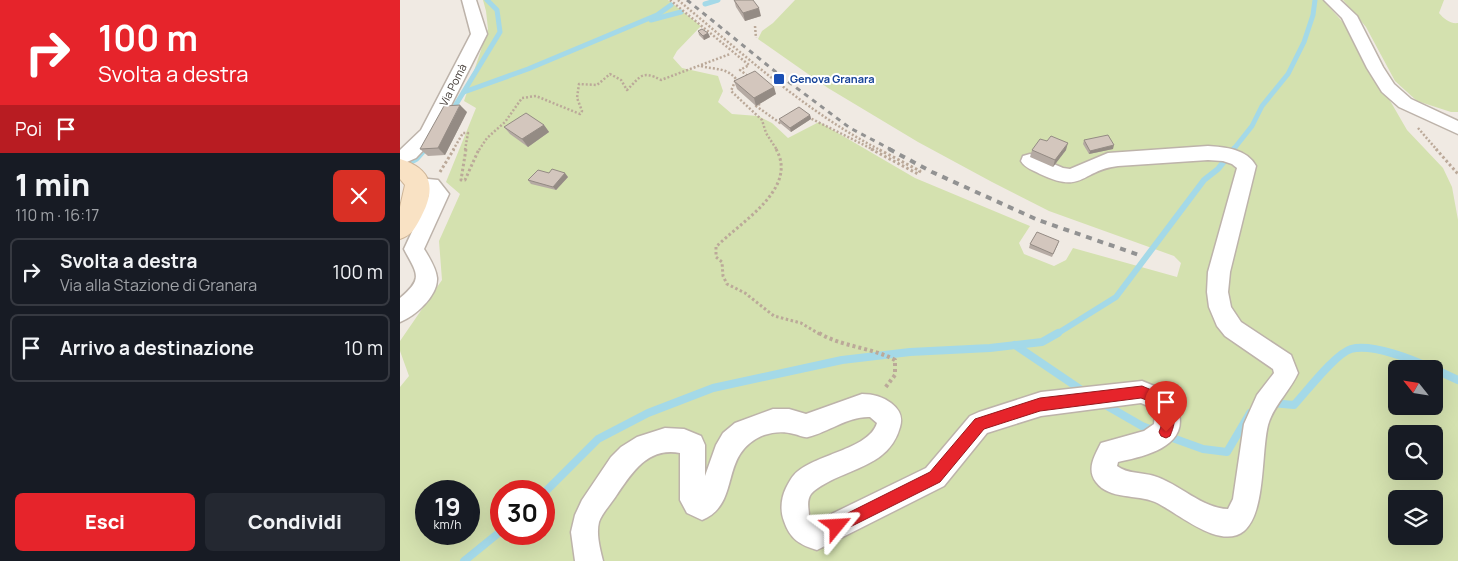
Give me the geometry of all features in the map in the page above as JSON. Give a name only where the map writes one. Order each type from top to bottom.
[{"type":"street","name":"Via Pomà","points":[[412,174],[410,153],[428,134],[479,34],[469,0]]},
{"type":"street","points":[[1331,0],[1349,16],[1375,68],[1388,88],[1405,103],[1458,128]]},
{"type":"street","points":[[589,561],[585,535],[588,516],[624,462],[639,451],[660,440],[672,438],[684,440],[692,445],[693,500],[702,507],[709,502],[713,495],[719,467],[726,451],[734,438],[747,429],[764,423],[790,419],[806,426],[853,407],[869,405],[885,413],[890,419],[890,427],[876,444],[862,454],[818,472],[801,486],[796,495],[793,509],[798,523],[805,533],[817,536],[935,477],[979,424],[1040,404],[1142,392],[1161,400],[1169,415],[1169,424],[1166,432],[1159,437],[1110,452],[1104,464],[1104,472],[1116,482],[1154,489],[1172,496],[1214,522],[1233,523],[1240,516],[1246,499],[1256,424],[1266,403],[1286,373],[1283,363],[1244,338],[1232,327],[1222,314],[1217,302],[1216,290],[1219,272],[1247,166],[1240,159],[1224,154],[1208,153],[1108,160],[1071,176],[1060,175],[1030,161]]},
{"type":"street","points":[[400,229],[407,220],[412,208],[412,174]]},
{"type":"street","points":[[403,312],[421,293],[427,282],[426,270],[414,249],[439,194],[412,174]]},
{"type":"path","points":[[670,0],[749,65],[740,70],[749,77],[743,81]]},
{"type":"path","points":[[678,0],[775,80],[839,126],[862,141],[920,171],[918,174],[805,115]]},
{"type":"path","points":[[755,26],[756,38]]},
{"type":"path","points":[[412,174],[449,159],[463,133],[468,132],[461,180],[464,180],[476,154],[487,138],[505,122],[522,98],[536,96],[580,114],[582,111],[576,100],[576,91],[579,84],[597,85],[610,74],[621,80],[627,90],[642,74],[648,74],[660,80],[730,54]]},
{"type":"path","points":[[701,66],[709,69],[720,66],[732,73],[736,78],[731,91],[762,120],[763,130],[782,163],[782,179],[767,200],[716,247],[716,257],[722,262],[723,276],[728,284],[750,297],[774,316],[801,323],[830,340],[886,355],[895,360],[894,375],[888,385],[869,405]]},
{"type":"path","points":[[759,108],[756,106],[763,102]]},
{"type":"path","points":[[1405,103],[1406,111],[1416,125],[1458,174]]},
{"type":"path","points":[[750,107],[759,108],[780,123],[787,119]]},
{"type":"green space","points":[[483,0],[668,0],[701,26],[677,51],[673,58],[682,68],[718,76],[723,91],[718,102],[732,114],[758,116],[772,123],[788,138],[819,122],[915,178],[1030,226],[1019,243],[1024,254],[1054,266],[1066,260],[1073,248],[1177,277],[1181,263],[1174,256],[1049,211],[918,142],[828,88],[758,39],[762,31],[773,23],[795,0],[1323,0],[1348,28],[1407,130],[1443,168],[1452,187],[1458,220],[1458,561],[400,561],[400,387],[409,376],[400,351],[400,341],[442,280],[439,241],[460,194],[446,182],[476,108],[464,101],[488,29]]},
{"type":"green space","points":[[1343,0],[1444,0],[1439,13],[1447,21],[1458,23],[1458,112],[1451,112],[1417,101],[1395,81],[1366,27]]},
{"type":"building","points":[[734,0],[753,0],[759,8],[743,13]]},
{"type":"building","points":[[702,29],[708,33],[703,36],[698,31]]},
{"type":"building","points":[[755,71],[774,87],[754,98],[734,81]]},
{"type":"building","points":[[460,105],[438,148],[420,149],[444,106]]},
{"type":"building","points":[[799,107],[810,115],[790,128],[779,119]]},
{"type":"building","points":[[526,113],[544,125],[522,139],[504,127]]},
{"type":"building","points":[[1108,135],[1114,145],[1090,151],[1084,140]]},
{"type":"building","points":[[1051,136],[1068,143],[1055,160],[1032,150],[1040,139],[1047,141]]},
{"type":"building","points":[[552,169],[565,173],[553,187],[528,180],[538,170],[549,173]]},
{"type":"building","points":[[1037,232],[1059,241],[1053,254],[1030,244]]},
{"type":"waterway","points":[[452,111],[500,32],[497,10],[487,0]]},
{"type":"waterway","points":[[705,4],[718,0]]},
{"type":"waterway","points":[[1233,150],[1252,126],[1262,106],[1288,74],[1304,42],[1313,15],[1315,0]]},
{"type":"waterway","points":[[464,92],[528,69],[657,15],[671,5]]},
{"type":"waterway","points":[[651,20],[681,12]]},
{"type":"waterway","points":[[425,149],[428,146]]},
{"type":"waterway","points":[[400,168],[416,159],[425,149]]},
{"type":"waterway","points":[[1055,335],[1116,297],[1204,180],[1218,169],[1234,149]]},
{"type":"waterway","points":[[1015,345],[1042,342],[1058,333]]},
{"type":"waterway","points":[[555,482],[598,439],[648,413],[713,388],[842,360],[910,352],[1015,345]]},
{"type":"waterway","points":[[1015,345],[1083,391]]},
{"type":"waterway","points":[[1272,403],[1294,405],[1329,365],[1344,352],[1351,349],[1370,348],[1381,350],[1411,360]]},
{"type":"waterway","points":[[1443,373],[1458,380]]},
{"type":"waterway","points":[[1102,403],[1142,426],[1155,431]]},
{"type":"waterway","points":[[1167,436],[1203,449],[1227,452],[1250,413]]},
{"type":"waterway","points":[[464,561],[490,540]]},
{"type":"railway","points":[[687,0],[782,77],[850,128],[892,150]]},
{"type":"railway","points":[[889,149],[932,172],[1038,220],[1142,256]]},
{"type":"place","name":"Genova Granara","points":[[779,79]]},
{"type":"route","points":[[837,526],[903,495],[935,477],[979,424],[1040,404],[1142,392],[1152,394],[1161,400],[1169,415],[1169,424],[1166,432]]}]
